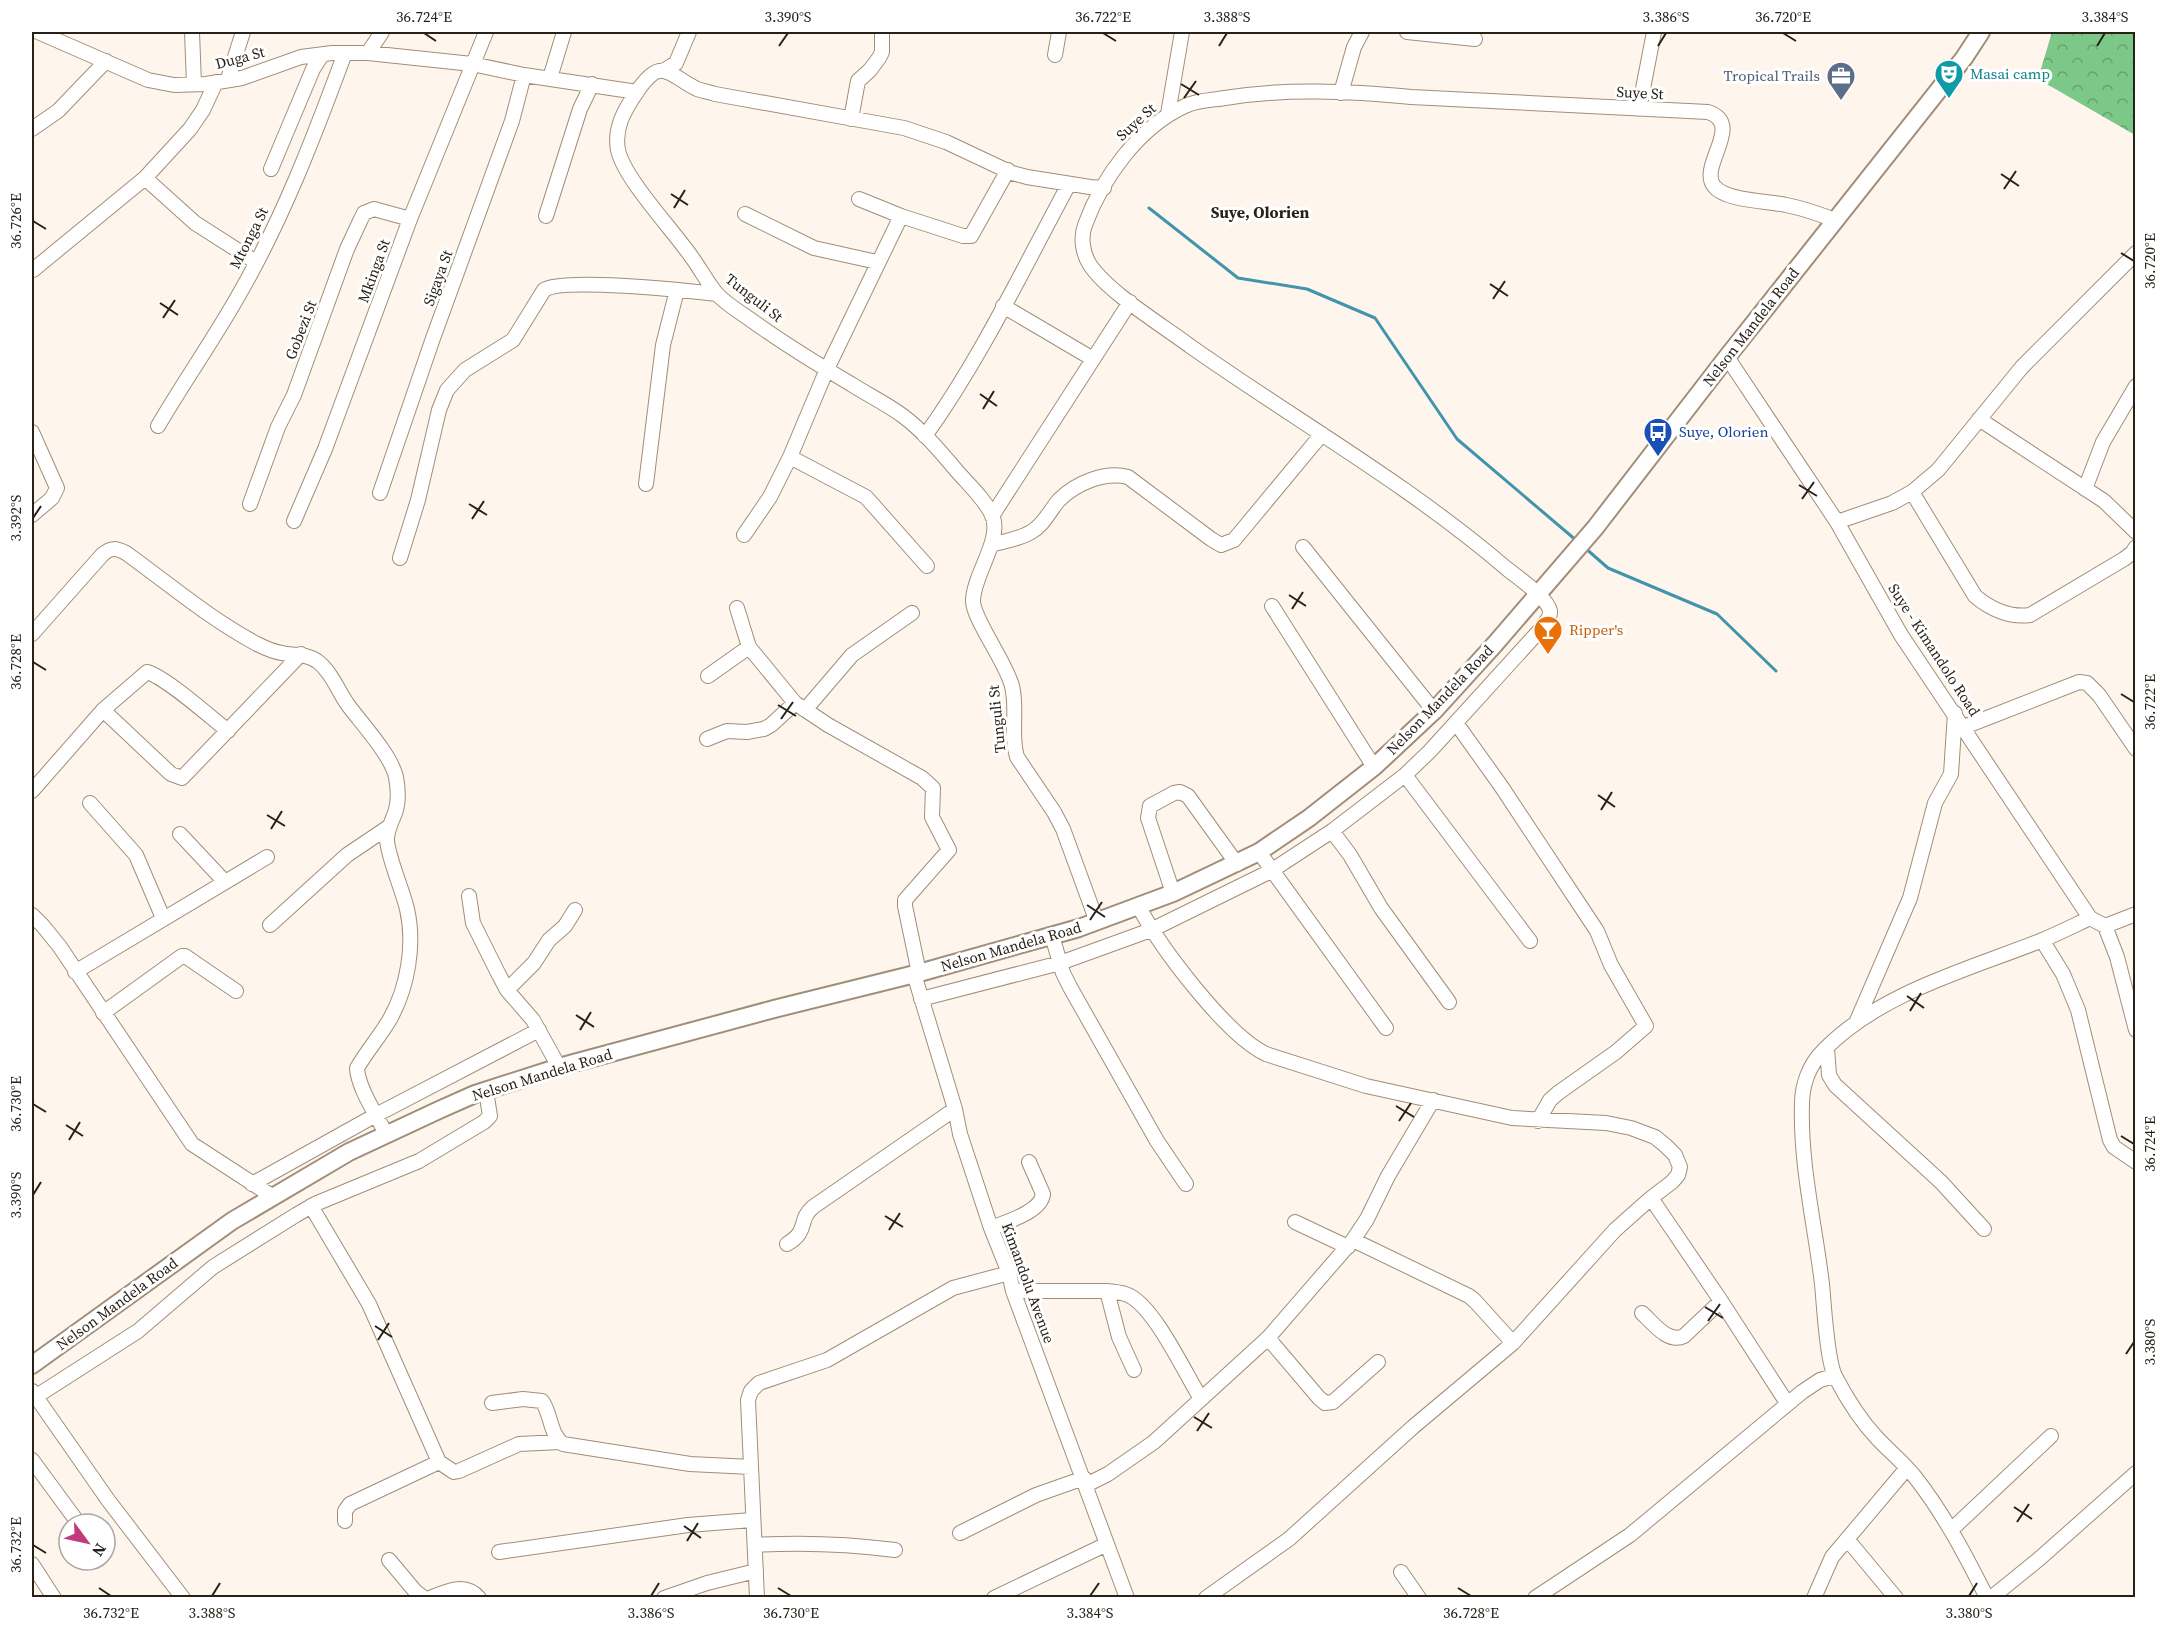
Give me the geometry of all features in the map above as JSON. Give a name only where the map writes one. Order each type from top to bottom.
[{"type":"main road","name":"Nelson Mandela Road","points":[[32,1365],[188,1252],[272,1196],[386,1134],[486,1091],[559,1067],[765,1011],[916,974],[1097,922],[1173,893],[1237,864],[1310,818],[1374,767],[1434,711],[1566,564],[1964,58],[1981,32]]},
{"type":"street","name":"Duga St","points":[[38,32],[148,80],[174,85],[242,78],[301,57],[368,53],[472,64],[524,75],[637,92]]},
{"type":"street","points":[[192,32],[194,84]]},
{"type":"street","points":[[33,270],[145,178],[190,129],[222,81],[243,32]]},
{"type":"street","points":[[368,53],[382,32]]},
{"type":"street","name":"Mkinga St","points":[[294,521],[325,449],[410,219],[486,32]]},
{"type":"street","points":[[550,78],[564,32]]},
{"type":"street","name":"Tunguli St","points":[[689,32],[676,63],[647,79],[623,114],[617,140],[622,162],[634,182],[717,294],[783,342],[903,415],[925,435],[981,498],[993,516],[991,545],[975,587],[973,608],[1005,665],[1012,686],[1015,705],[1014,748],[1017,757],[1054,812],[1063,830],[1097,922]]},
{"type":"street","points":[[851,119],[858,81],[870,70],[882,52],[882,32]]},
{"type":"street","points":[[1055,55],[1059,32]]},
{"type":"street","points":[[1168,114],[1182,32]]},
{"type":"street","points":[[1341,93],[1354,47],[1362,32]]},
{"type":"street","points":[[1407,32],[1475,39]]},
{"type":"street","points":[[1639,109],[1654,32]]},
{"type":"street","name":"Mtonga St","points":[[158,426],[238,298],[300,171],[345,53]]},
{"type":"street","points":[[271,169],[313,69],[322,55]]},
{"type":"street","points":[[32,129],[58,111],[106,62]]},
{"type":"street","points":[[665,70],[696,88],[715,94],[904,128],[946,142],[1008,171],[1027,177],[1104,188]]},
{"type":"street","name":"Sigaya St","points":[[380,493],[428,352],[510,130],[524,75]]},
{"type":"street","points":[[546,216],[580,109],[592,84]]},
{"type":"street","name":"Suye St","points":[[1538,595],[1435,511],[1220,367],[1130,302],[1091,266],[1084,254],[1083,229],[1120,159],[1144,134],[1168,114],[1189,104],[1250,94],[1341,93],[1714,114],[1721,121],[1722,130],[1712,169],[1714,187],[1739,198],[1785,205],[1835,220]]},
{"type":"street","points":[[859,199],[901,216],[963,236],[971,236],[1008,171]]},
{"type":"street","points":[[145,178],[195,223],[256,262]]},
{"type":"street","points":[[925,435],[948,404],[1069,184]]},
{"type":"street","name":"Gobezi St","points":[[250,504],[278,427],[294,395],[360,219],[364,213],[374,209],[410,219]]},
{"type":"street","points":[[745,214],[814,248],[878,262]]},
{"type":"street","points":[[744,535],[770,497],[790,457],[827,369],[901,216]]},
{"type":"street","points":[[1837,522],[1884,507],[1912,492],[1938,470],[2022,367],[2136,253]]},
{"type":"street","points":[[400,558],[418,500],[439,410],[447,390],[465,370],[513,340],[544,290],[553,285],[568,285],[717,294]]},
{"type":"street","points":[[646,484],[663,345],[677,290]]},
{"type":"street","points":[[993,516],[1130,302]]},
{"type":"street","points":[[1003,306],[1093,360]]},
{"type":"street","name":"Suye - Kimandolo Road","points":[[1727,357],[1837,522],[1901,635],[2090,918],[2105,926]]},
{"type":"street","points":[[2085,489],[2103,442],[2134,390]]},
{"type":"street","points":[[1978,419],[2104,501],[2136,532]]},
{"type":"street","points":[[32,432],[57,488],[52,498],[32,515]]},
{"type":"street","points":[[991,545],[1032,532],[1058,500],[1078,486],[1097,477],[1122,476],[1128,477],[1211,539],[1221,545],[1227,544],[1234,540],[1255,518],[1322,434]]},
{"type":"street","points":[[790,457],[866,497],[927,566]]},
{"type":"street","points":[[1912,492],[1975,596],[1990,607],[2011,614],[2030,615],[2124,559],[2132,553],[2136,546]]},
{"type":"street","points":[[32,634],[92,566],[112,548],[126,553],[247,639],[274,651],[302,654],[322,666],[396,776],[398,798],[387,839],[408,911],[411,947],[395,1010],[357,1068],[357,1076],[386,1134]]},
{"type":"street","points":[[1303,548],[1434,711]]},
{"type":"street","points":[[921,999],[1060,963],[1151,930],[1271,871],[1332,831],[1405,776],[1456,723],[1548,619],[1550,610],[1538,595]]},
{"type":"street","points":[[1272,606],[1374,767]]},
{"type":"street","points":[[737,608],[749,647],[800,706]]},
{"type":"street","points":[[707,739],[727,731],[747,732],[764,729],[771,725],[800,706],[852,655],[912,613]]},
{"type":"street","points":[[708,676],[749,647]]},
{"type":"street","points":[[103,710],[178,778],[186,775],[302,654]]},
{"type":"street","points":[[32,791],[103,710],[147,672],[188,699],[228,732]]},
{"type":"street","points":[[1964,727],[2079,682],[2087,683],[2099,695],[2136,749]]},
{"type":"street","name":"Kimandolu Avenue","points":[[800,706],[922,778],[933,788],[932,817],[949,850],[905,900],[921,999],[955,1109],[960,1134],[991,1228],[1009,1273],[1013,1292],[1127,1598]]},
{"type":"street","points":[[1856,1023],[1910,898],[1935,803],[1951,774],[1955,713]]},
{"type":"street","points":[[1456,723],[1501,786],[1597,931],[1611,965],[1646,1026],[1601,1064],[1550,1100],[1538,1121]]},
{"type":"street","points":[[1405,776],[1530,941]]},
{"type":"street","points":[[1173,893],[1148,818],[1148,810],[1150,806],[1174,793],[1180,792],[1188,795],[1237,864]]},
{"type":"street","points":[[90,803],[136,855],[163,918]]},
{"type":"street","points":[[270,925],[347,855],[390,826]]},
{"type":"street","points":[[1332,831],[1350,855],[1381,908],[1449,1002]]},
{"type":"street","points":[[180,834],[225,882]]},
{"type":"street","points":[[1259,852],[1386,1028]]},
{"type":"street","points":[[75,972],[267,857]]},
{"type":"street","points":[[469,896],[472,922],[507,990],[533,1020],[559,1067]]},
{"type":"street","points":[[1139,907],[1151,930],[1193,985],[1232,1028],[1256,1049],[1285,1061],[1366,1086],[1512,1118],[1606,1123],[1631,1128],[1655,1137],[1675,1155],[1680,1167],[1678,1175],[1672,1182],[1615,1230],[1513,1343],[1413,1427],[1289,1539],[1206,1598]]},
{"type":"street","points":[[507,990],[534,963],[547,943],[565,926],[575,910]]},
{"type":"street","points":[[2136,914],[2105,926],[2117,957],[2136,1030]]},
{"type":"street","points":[[32,915],[60,946],[75,972],[192,1144],[272,1196]]},
{"type":"street","points":[[2090,918],[2042,940],[1932,982],[1856,1023],[1827,1047],[1813,1064],[1805,1080],[1802,1104],[1805,1164],[1834,1376],[1876,1437],[1907,1468],[1935,1505],[1989,1598],[2047,1552],[2136,1473]]},
{"type":"street","points":[[1052,936],[1070,987],[1138,1108],[1186,1184]]},
{"type":"street","points":[[2042,940],[2063,974],[2078,1010],[2110,1140],[2122,1154],[2136,1162]]},
{"type":"street","points":[[103,1013],[182,956],[236,991]]},
{"type":"street","points":[[252,1184],[376,1115],[539,1030]]},
{"type":"street","points":[[1827,1047],[1829,1075],[1835,1085],[1941,1182],[1984,1229]]},
{"type":"street","points":[[183,1598],[33,1396],[138,1331],[228,1257],[312,1206],[419,1161],[484,1122],[490,1116],[486,1091]]},
{"type":"street","points":[[960,1533],[1027,1499],[1108,1474],[1145,1449],[1268,1338],[1351,1244],[1433,1100]]},
{"type":"street","points":[[787,1244],[799,1236],[806,1214],[813,1207],[955,1109]]},
{"type":"street","points":[[991,1228],[1035,1208],[1042,1199],[1029,1162]]},
{"type":"street","points":[[1651,1198],[1787,1403]]},
{"type":"street","points":[[312,1206],[366,1299],[440,1461],[454,1472],[519,1443],[560,1442],[658,1460],[751,1467]]},
{"type":"street","points":[[1295,1222],[1351,1244],[1475,1300],[1513,1343]]},
{"type":"street","points":[[757,1598],[748,1400],[755,1386],[827,1360],[953,1288],[1009,1273]]},
{"type":"street","points":[[1013,1292],[1107,1291],[1132,1297],[1146,1309],[1201,1399]]},
{"type":"street","points":[[1107,1291],[1119,1337],[1134,1370]]},
{"type":"street","points":[[1642,1313],[1669,1337],[1679,1339],[1721,1301]]},
{"type":"street","points":[[1268,1338],[1325,1403],[1333,1402],[1378,1362]]},
{"type":"street","points":[[1535,1598],[1630,1535],[1787,1403],[1820,1380],[1834,1376]]},
{"type":"street","points":[[492,1403],[523,1399],[542,1401],[560,1442]]},
{"type":"street","points":[[1951,1530],[2051,1436]]},
{"type":"street","points":[[32,1460],[70,1512]]},
{"type":"street","points":[[345,1521],[345,1511],[350,1504],[440,1461]]},
{"type":"street","points":[[1814,1598],[1827,1567],[1847,1539],[1907,1468]]},
{"type":"street","points":[[499,1552],[688,1525],[752,1520]]},
{"type":"street","points":[[1847,1539],[1896,1598]]},
{"type":"street","points":[[755,1545],[796,1542],[847,1544],[895,1550]]},
{"type":"street","points":[[994,1598],[1107,1544]]},
{"type":"street","points":[[389,1560],[424,1598]]},
{"type":"street","points":[[32,1564],[54,1598]]},
{"type":"street","points":[[664,1598],[706,1583],[756,1571]]},
{"type":"street","points":[[1401,1572],[1419,1598]]},
{"type":"street","points":[[430,1598],[449,1589],[461,1589],[472,1590],[479,1598]]},
{"type":"green space","points":[[2052,32],[2135,32],[2135,135],[2038,79]]},
{"type":"waterway","points":[[1149,208],[1238,278],[1307,289],[1375,318],[1457,439],[1577,541]]},
{"type":"waterway","points":[[1584,547],[1608,568],[1717,614],[1776,671]]},
{"type":"place","name":"Masai camp","points":[[1949,100]]},
{"type":"place","name":"Tropical Trails","points":[[1841,102]]},
{"type":"place","name":"Suye, Olorien","points":[[1658,458]]},
{"type":"place","name":"Ripper's","points":[[1548,656]]},
{"type":"district","name":"Suye, Olorien","points":[[1260,212]]}]
